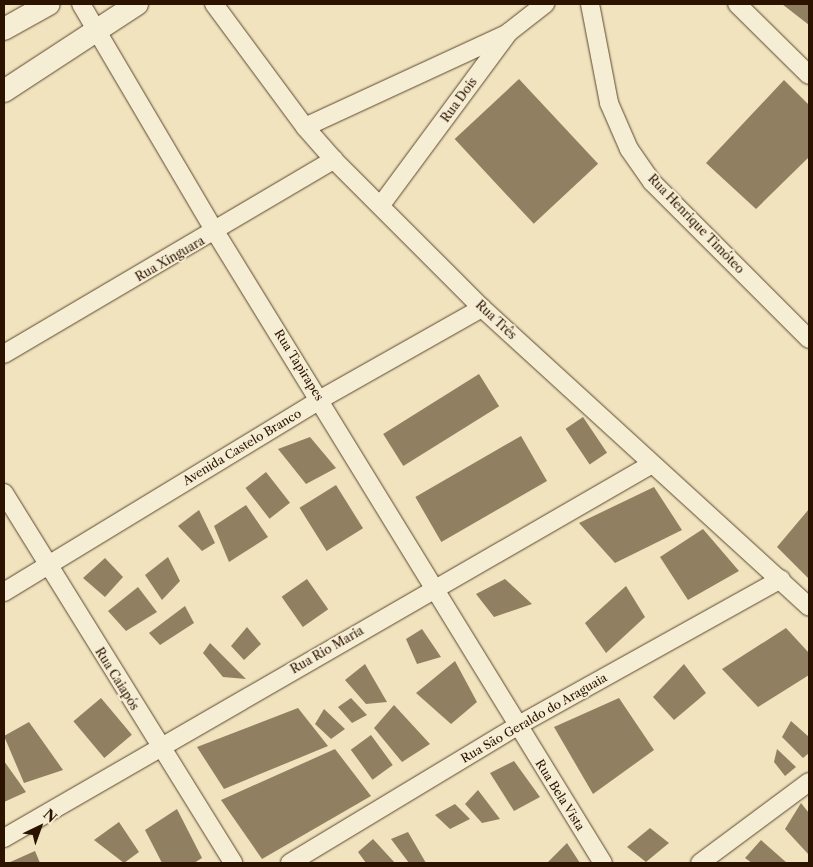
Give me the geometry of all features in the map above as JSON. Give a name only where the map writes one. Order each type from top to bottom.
[{"type":"street","points":[[4,29],[49,4]]},
{"type":"street","name":"Rua Tapirapes","points":[[81,4],[94,32],[216,233],[321,398],[517,726]]},
{"type":"street","points":[[4,91],[137,4]]},
{"type":"street","name":"Rua Três","points":[[214,4],[304,127],[334,160],[482,308],[781,579],[809,607]]},
{"type":"street","name":"Rua Dois","points":[[381,205],[509,32],[545,4]]},
{"type":"street","name":"Rua Henrique Timóteo","points":[[590,4],[609,103],[629,149],[652,182],[809,340]]},
{"type":"street","points":[[737,4],[809,75]]},
{"type":"street","points":[[304,127],[509,32]]},
{"type":"street","name":"Rua Xinguara","points":[[4,354],[216,233],[334,160]]},
{"type":"street","name":"Avenida Castelo Branco","points":[[4,592],[321,398],[482,308]]},
{"type":"street","name":"Rua Rio Maria","points":[[4,838],[159,746],[652,464]]},
{"type":"street","name":"Rua Caiapós","points":[[4,493],[232,863]]},
{"type":"street","name":"Rua São Geraldo do Araguaia","points":[[290,863],[517,726],[781,579]]},
{"type":"street","name":"Rua Bela Vista","points":[[517,726],[603,863]]},
{"type":"street","points":[[700,863],[809,782]]},
{"type":"building","points":[[782,4],[809,4],[809,25]]},
{"type":"building","points":[[519,79],[598,164],[534,224],[455,139]]},
{"type":"building","points":[[784,80],[809,105],[809,157],[756,209],[706,163]]},
{"type":"building","points":[[479,374],[499,406],[403,466],[383,434]]},
{"type":"building","points":[[583,417],[607,453],[590,464],[566,429]]},
{"type":"building","points":[[521,436],[547,481],[441,542],[415,497]]},
{"type":"building","points":[[310,437],[336,468],[306,484],[278,449]]},
{"type":"building","points":[[266,472],[290,503],[270,519],[246,488]]},
{"type":"building","points":[[336,485],[363,528],[327,551],[300,508]]},
{"type":"building","points":[[654,487],[682,530],[615,563],[579,523]]},
{"type":"building","points":[[246,505],[268,537],[229,562],[214,526]]},
{"type":"building","points":[[809,509],[809,579],[777,547]]},
{"type":"building","points":[[199,510],[215,543],[202,551],[178,526]]},
{"type":"building","points":[[703,529],[739,571],[688,600],[660,557]]},
{"type":"building","points":[[168,557],[180,581],[162,600],[145,575]]},
{"type":"building","points":[[105,558],[123,577],[105,597],[83,578]]},
{"type":"building","points":[[307,579],[328,609],[303,627],[282,597]]},
{"type":"building","points":[[505,579],[532,604],[494,617],[476,594]]},
{"type":"building","points":[[626,586],[645,617],[606,653],[585,623]]},
{"type":"building","points":[[138,587],[157,612],[126,631],[108,611]]},
{"type":"building","points":[[185,606],[194,623],[160,645],[149,633]]},
{"type":"building","points":[[247,627],[261,644],[244,660],[231,646]]},
{"type":"building","points":[[786,628],[809,653],[809,675],[758,707],[722,669]]},
{"type":"building","points":[[422,629],[441,657],[417,664],[406,639]]},
{"type":"building","points":[[210,643],[246,679],[223,677],[203,653]]},
{"type":"building","points":[[455,661],[477,702],[451,724],[416,693]]},
{"type":"building","points":[[365,664],[387,702],[366,704],[345,680]]},
{"type":"building","points":[[684,664],[706,693],[674,720],[653,697]]},
{"type":"building","points":[[101,698],[132,735],[104,758],[73,721]]},
{"type":"building","points":[[351,698],[367,715],[352,723],[338,707]]},
{"type":"building","points":[[619,698],[654,750],[593,794],[554,727]]},
{"type":"building","points":[[394,705],[430,744],[402,762],[374,728]]},
{"type":"building","points":[[298,708],[328,746],[224,789],[197,747]]},
{"type":"building","points":[[324,709],[345,729],[331,739],[315,724]]},
{"type":"building","points":[[791,721],[809,737],[809,753],[803,758],[782,737]]},
{"type":"building","points":[[29,722],[63,770],[24,783],[4,736]]},
{"type":"building","points":[[371,735],[393,765],[373,780],[351,750]]},
{"type":"building","points":[[335,749],[371,796],[262,859],[221,800]]},
{"type":"building","points":[[777,749],[796,767],[785,776],[774,762]]},
{"type":"building","points":[[4,761],[26,792],[4,802]]},
{"type":"building","points":[[514,761],[540,797],[514,811],[490,773]]},
{"type":"building","points":[[478,790],[500,819],[482,823],[465,804]]},
{"type":"building","points":[[801,803],[809,813],[809,855],[785,829]]},
{"type":"building","points":[[455,804],[470,819],[450,829],[435,815]]},
{"type":"building","points":[[177,809],[202,858],[194,863],[162,863],[145,830]]},
{"type":"building","points":[[119,822],[139,852],[124,863],[94,840]]},
{"type":"building","points":[[650,828],[669,843],[646,862],[627,847]]},
{"type":"building","points":[[408,832],[426,863],[409,863],[391,839]]},
{"type":"building","points":[[373,839],[395,863],[366,863],[358,852]]},
{"type":"building","points":[[761,840],[787,863],[752,863],[745,858]]},
{"type":"building","points":[[567,843],[580,863],[547,863]]},
{"type":"building","points":[[35,851],[40,863],[8,863]]}]
